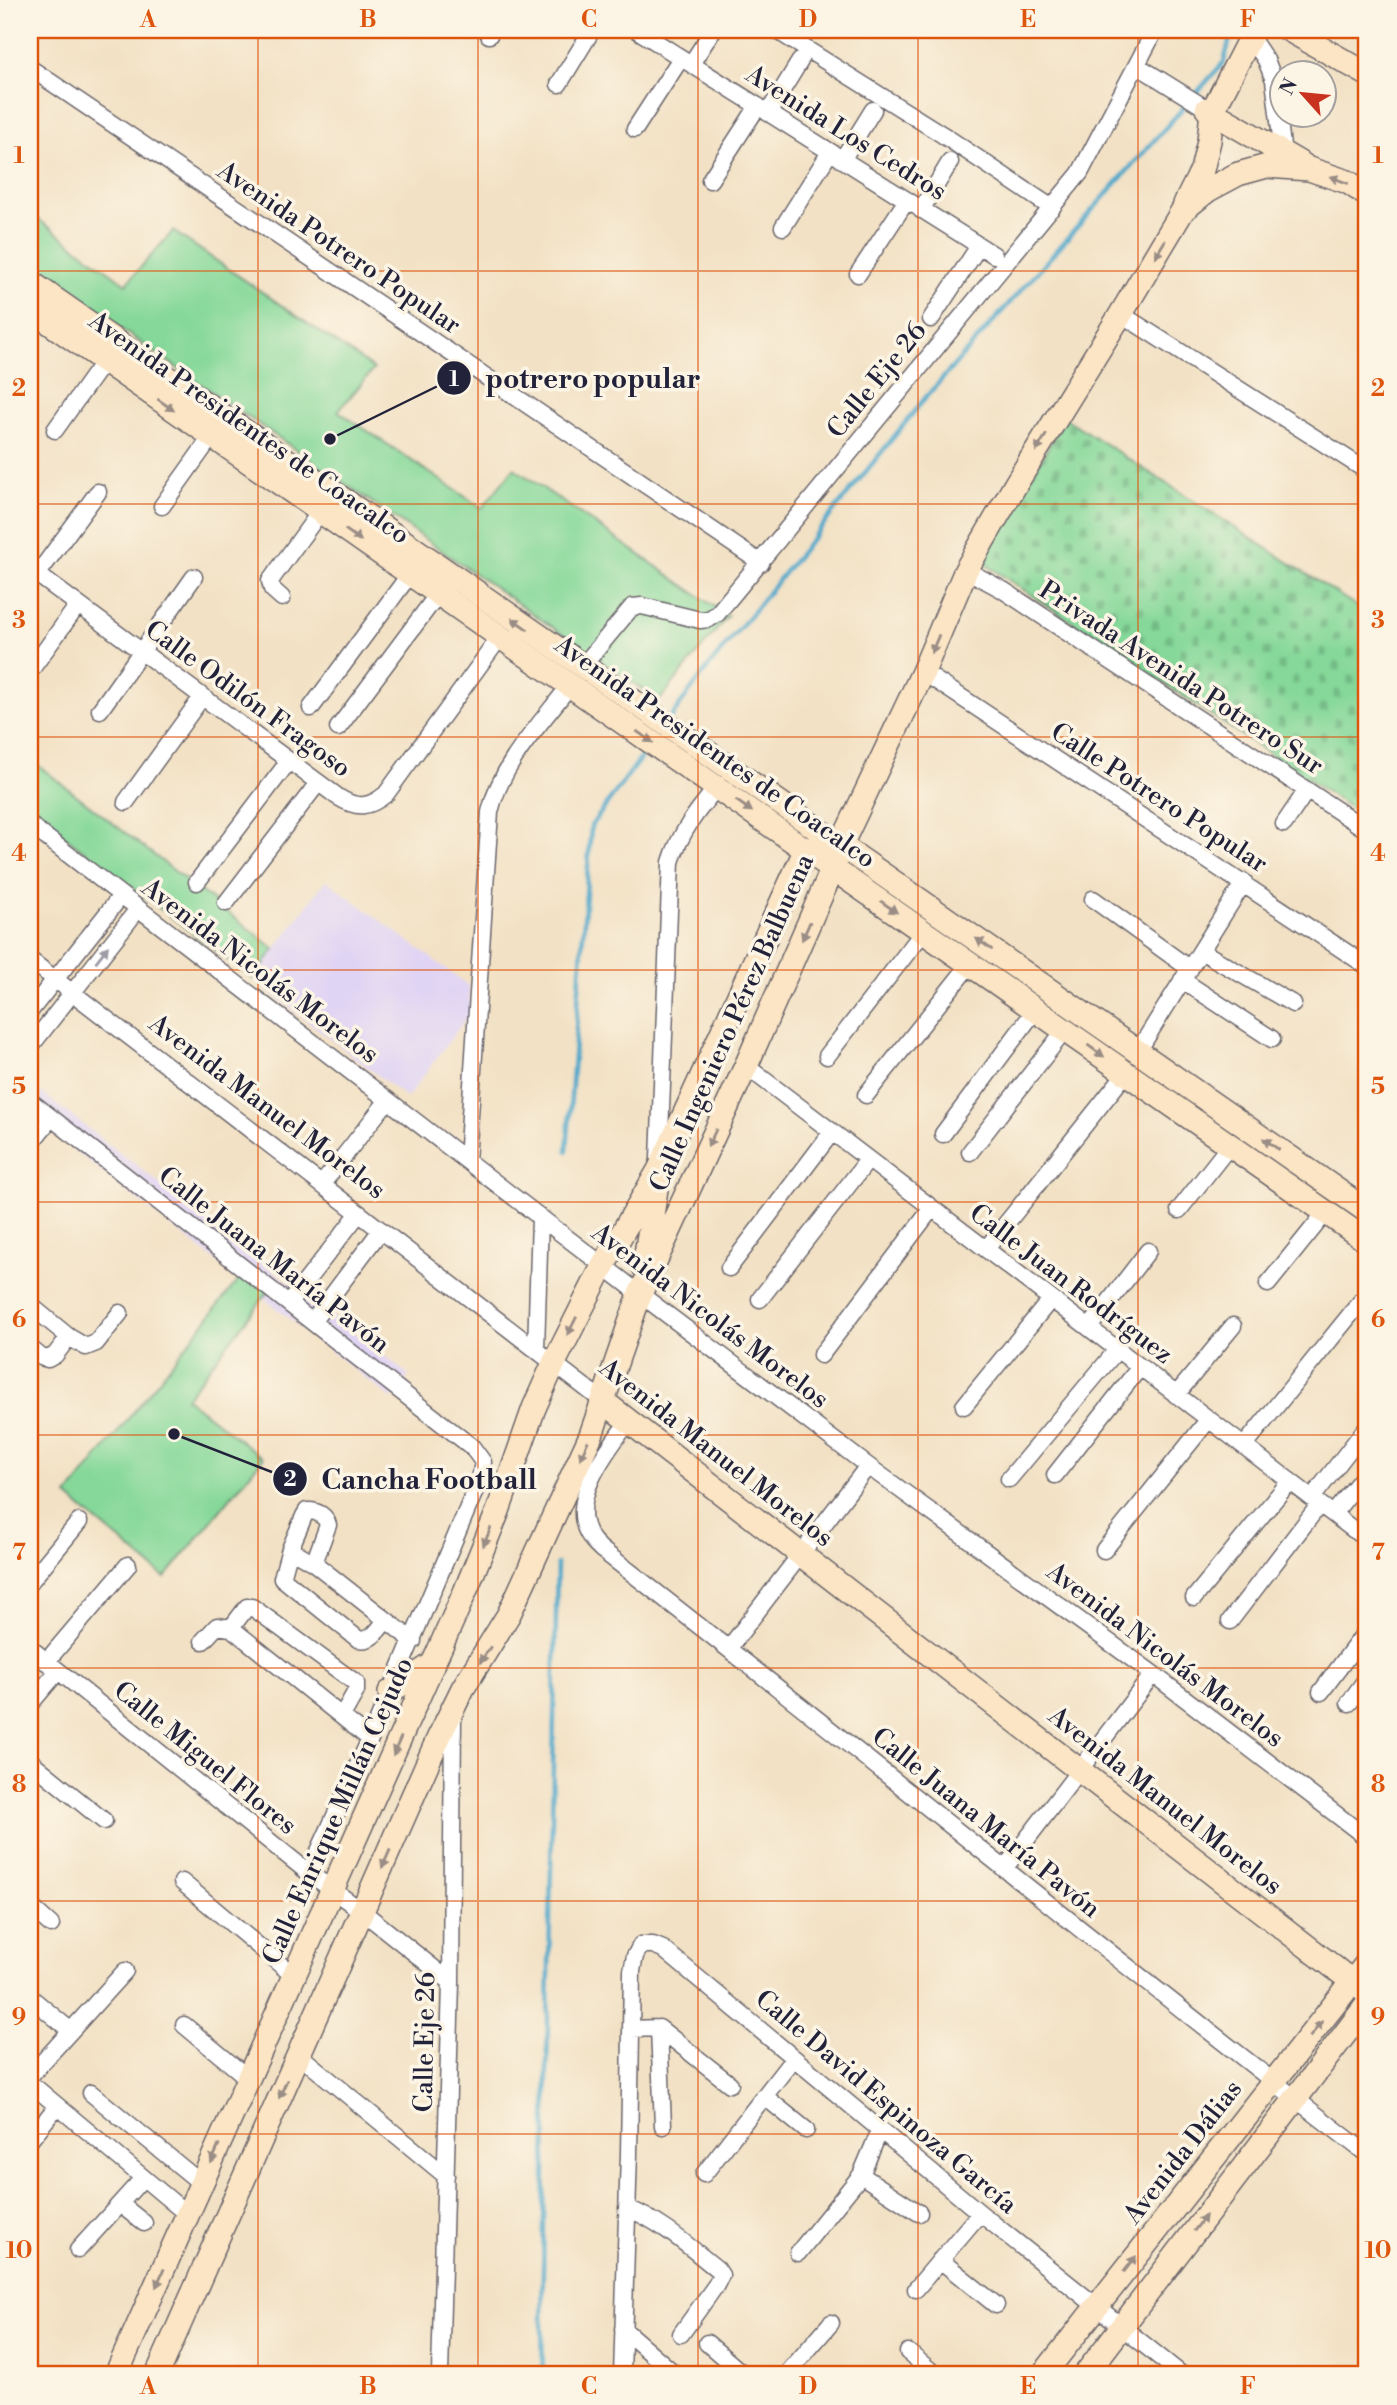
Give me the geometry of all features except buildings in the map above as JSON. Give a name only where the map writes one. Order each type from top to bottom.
[{"type":"main road","points":[[1289,30],[1367,74]]},
{"type":"main road","points":[[841,845],[923,672],[966,570],[1183,210],[1202,170],[1209,141],[1210,110],[1252,34]]},
{"type":"main road","points":[[1210,110],[1275,160],[1348,182],[1367,195]]},
{"type":"main road","points":[[1183,210],[1208,190],[1238,174],[1275,160]]},
{"type":"main road","name":"Avenida Presidentes de Coacalco","points":[[30,282],[148,378],[212,436],[438,594],[492,622],[576,676]]},
{"type":"main road","name":"Avenida Presidentes de Coacalco","points":[[30,309],[104,361],[148,378],[492,622],[576,676],[695,759],[841,845],[1367,1211]]},
{"type":"main road","name":"Avenida Presidentes de Coacalco","points":[[695,759],[717,787],[1367,1241]]},
{"type":"main road","name":"Calle Ingeniero Pérez Balbuena","points":[[603,1266],[659,1170],[806,849],[841,845],[746,1066],[640,1294]]},
{"type":"main road","points":[[1013,993],[1026,974]]},
{"type":"main road","points":[[157,2375],[452,1709],[509,1614],[591,1435],[640,1294],[659,1170]]},
{"type":"main road","points":[[1296,1191],[1311,1172]]},
{"type":"main road","name":"Calle Enrique Millán Cejudo","points":[[116,2375],[434,1664],[493,1523],[534,1408],[545,1356],[603,1266]]},
{"type":"main road","name":"Avenida Manuel Morelos","points":[[604,1402],[1360,1987]]},
{"type":"main road","points":[[390,1692],[434,1664]]},
{"type":"main road","name":"Avenida Dálias","points":[[1043,2375],[1274,2082],[1360,1987],[1367,1964]]},
{"type":"main road","name":"Avenida Dálias","points":[[1085,2375],[1367,2005]]},
{"type":"street","points":[[559,84],[593,30]]},
{"type":"street","name":"Avenida Los Cedros","points":[[637,30],[994,255]]},
{"type":"street","points":[[635,129],[713,30]]},
{"type":"street","name":"Avenida Los Cedros","points":[[776,30],[943,135],[1052,208]]},
{"type":"street","name":"Calle Eje 26","points":[[576,676],[632,607],[642,606],[700,620],[709,620],[718,614],[1080,173],[1156,30]]},
{"type":"street","points":[[1252,34],[1274,80],[1275,160]]},
{"type":"street","points":[[710,180],[800,61]]},
{"type":"street","points":[[1138,66],[1210,110]]},
{"type":"street","name":"Avenida Potrero Popular","points":[[30,68],[761,563]]},
{"type":"street","points":[[783,227],[873,110]]},
{"type":"street","points":[[921,209],[950,162]]},
{"type":"street","points":[[858,274],[907,200]]},
{"type":"street","points":[[930,319],[979,246]]},
{"type":"street","points":[[1121,314],[1367,471]]},
{"type":"street","points":[[55,430],[104,361]]},
{"type":"street","points":[[162,506],[212,436]]},
{"type":"street","points":[[34,572],[98,492]]},
{"type":"street","points":[[282,597],[272,589],[272,578],[320,512]]},
{"type":"street","name":"Privada Avenida Potrero Sur","points":[[966,570],[1003,590],[1367,830]]},
{"type":"street","name":"Calle Odilón Fragoso","points":[[34,572],[318,783],[349,804],[363,806],[374,804],[386,793],[492,622]]},
{"type":"street","points":[[311,708],[410,574]]},
{"type":"street","points":[[100,710],[194,577]]},
{"type":"street","points":[[338,728],[438,594]]},
{"type":"street","points":[[30,671],[78,605]]},
{"type":"street","name":"Calle Potrero Popular","points":[[923,672],[1244,882],[1367,966]]},
{"type":"street","points":[[467,1161],[490,812],[495,791],[505,772],[576,676]]},
{"type":"street","points":[[126,802],[202,697]]},
{"type":"street","points":[[197,882],[289,761]]},
{"type":"street","points":[[226,903],[318,783]]},
{"type":"street","points":[[659,1170],[671,862],[678,841],[691,819],[717,787]]},
{"type":"street","points":[[1284,824],[1307,790]]},
{"type":"street","name":"Avenida Nicolás Morelos","points":[[30,825],[603,1266],[868,1466],[1153,1674],[1367,1838]]},
{"type":"street","points":[[1138,1051],[1244,882]]},
{"type":"street","points":[[30,1011],[121,896]]},
{"type":"street","points":[[1093,900],[1272,1040]]},
{"type":"street","points":[[30,1047],[138,909]]},
{"type":"street","points":[[827,1056],[924,931]]},
{"type":"street","points":[[1201,951],[1293,1004]]},
{"type":"street","name":"Avenida Manuel Morelos","points":[[30,960],[604,1402]]},
{"type":"street","points":[[866,1095],[970,964]]},
{"type":"street","points":[[943,1134],[1036,1009]]},
{"type":"street","points":[[970,1152],[1065,1030]]},
{"type":"street","name":"Calle Juan Rodríguez","points":[[746,1066],[1367,1540]]},
{"type":"street","points":[[986,1249],[1126,1073]]},
{"type":"street","points":[[322,1184],[388,1100]]},
{"type":"street","name":"Calle Juana María Pavón","points":[[32,1107],[51,1118],[313,1321],[472,1447],[483,1462],[480,1479],[413,1641]]},
{"type":"street","points":[[30,1144],[51,1118]]},
{"type":"street","points":[[729,1268],[832,1132]]},
{"type":"street","points":[[1179,1210],[1230,1145]]},
{"type":"street","points":[[760,1299],[868,1160]]},
{"type":"street","points":[[821,1355],[932,1208]]},
{"type":"street","points":[[1268,1284],[1326,1212]]},
{"type":"street","points":[[289,1303],[359,1213]]},
{"type":"street","points":[[540,1217],[545,1356]]},
{"type":"street","points":[[313,1321],[381,1230]]},
{"type":"street","points":[[1089,1328],[1148,1251]]},
{"type":"street","points":[[1244,1446],[1367,1294]]},
{"type":"street","points":[[964,1406],[1051,1299]]},
{"type":"street","points":[[30,1305],[69,1337],[82,1345],[91,1346],[120,1313]]},
{"type":"street","points":[[1177,1395],[1233,1326]]},
{"type":"street","points":[[30,1348],[44,1359],[52,1358],[69,1337]]},
{"type":"street","points":[[1009,1479],[1118,1350]]},
{"type":"street","points":[[1055,1475],[1140,1367]]},
{"type":"street","points":[[1104,1550],[1209,1419]]},
{"type":"street","name":"Calle Juana María Pavón","points":[[629,1421],[605,1453],[584,1499],[585,1521],[590,1537],[602,1550],[1367,2154]]},
{"type":"street","points":[[1230,1621],[1322,1505],[1367,1427]]},
{"type":"street","points":[[729,1648],[868,1466]]},
{"type":"street","points":[[1322,1505],[1367,1472]]},
{"type":"street","points":[[1194,1598],[1290,1481]]},
{"type":"street","points":[[314,1563],[328,1525],[322,1515],[307,1511],[290,1549],[282,1578],[358,1639],[364,1641],[371,1638],[386,1620]]},
{"type":"street","points":[[30,1582],[79,1522]]},
{"type":"street","points":[[290,1549],[314,1563],[413,1641],[309,1873]]},
{"type":"street","points":[[30,1704],[52,1666],[128,1565]]},
{"type":"street","points":[[231,1628],[247,1607],[253,1607],[356,1683],[356,1691],[342,1716]]},
{"type":"street","points":[[203,1641],[217,1626],[231,1628],[370,1739]]},
{"type":"street","points":[[1321,1692],[1367,1630]]},
{"type":"street","name":"Calle Miguel Flores","points":[[30,1648],[309,1873],[451,1982]]},
{"type":"street","points":[[1004,1869],[1153,1674]]},
{"type":"street","points":[[1349,1703],[1367,1678]]},
{"type":"street","name":"Calle Eje 26","points":[[440,2375],[451,1982],[452,1709]]},
{"type":"street","points":[[30,1761],[104,1821]]},
{"type":"street","points":[[182,1882],[295,1976]]},
{"type":"street","points":[[30,1906],[51,1925]]},
{"type":"street","name":"Calle David Espinoza García","points":[[631,2029],[632,1971],[635,1956],[641,1945],[653,1945],[663,1949],[980,2213],[1123,2326]]},
{"type":"street","points":[[30,2076],[125,1971]]},
{"type":"street","points":[[30,1997],[71,2031]]},
{"type":"street","points":[[184,2025],[249,2079]]},
{"type":"street","points":[[659,2028],[663,2126]]},
{"type":"street","points":[[622,2375],[631,2029],[659,2028],[730,2084]]},
{"type":"street","points":[[298,2054],[446,2176]]},
{"type":"street","points":[[704,2174],[793,2059]]},
{"type":"street","points":[[30,2083],[188,2216]]},
{"type":"street","points":[[91,2093],[202,2184]]},
{"type":"street","points":[[764,2096],[806,2130]]},
{"type":"street","points":[[30,2140],[57,2106]]},
{"type":"street","points":[[798,2253],[861,2175],[880,2130]]},
{"type":"street","points":[[861,2175],[919,2213]]},
{"type":"street","points":[[78,2250],[144,2178]]},
{"type":"street","points":[[120,2204],[144,2223]]},
{"type":"street","points":[[627,2208],[664,2227],[717,2269],[720,2276],[716,2285],[681,2334]]},
{"type":"street","points":[[916,2289],[980,2213]]},
{"type":"street","points":[[940,2260],[996,2305]]},
{"type":"street","points":[[786,2375],[831,2323]]},
{"type":"street","points":[[1123,2326],[1182,2375]]},
{"type":"street","points":[[623,2329],[677,2375]]},
{"type":"street","points":[[707,2343],[744,2375]]},
{"type":"street","points":[[908,2352],[936,2375]]},
{"type":"shaded area","points":[[326,880],[469,986],[470,1013],[407,1098],[253,979]]},
{"type":"shaded area","points":[[30,1084],[409,1375],[392,1399],[30,1115]]},
{"type":"green space","points":[[30,213],[126,284],[173,231],[374,369],[338,411],[482,508],[514,468],[728,616],[659,701],[30,266]]},
{"type":"green space","points":[[1065,418],[1367,613],[1367,819],[982,562]]},
{"type":"green space","points":[[30,759],[275,949],[253,979],[30,810]]},
{"type":"green space","points":[[247,1269],[271,1288],[186,1398],[263,1458],[165,1578],[67,1496]]},
{"type":"waterway","points":[[670,719],[702,675],[926,397],[1224,62],[1232,30]]},
{"type":"waterway","points":[[567,1151],[591,826],[648,748]]},
{"type":"waterway","points":[[543,2375],[557,1564]]},
{"type":"place","name":"potrero popular","points":[[330,439]]},
{"type":"place","name":"Cancha Football","points":[[174,1434]]}]
